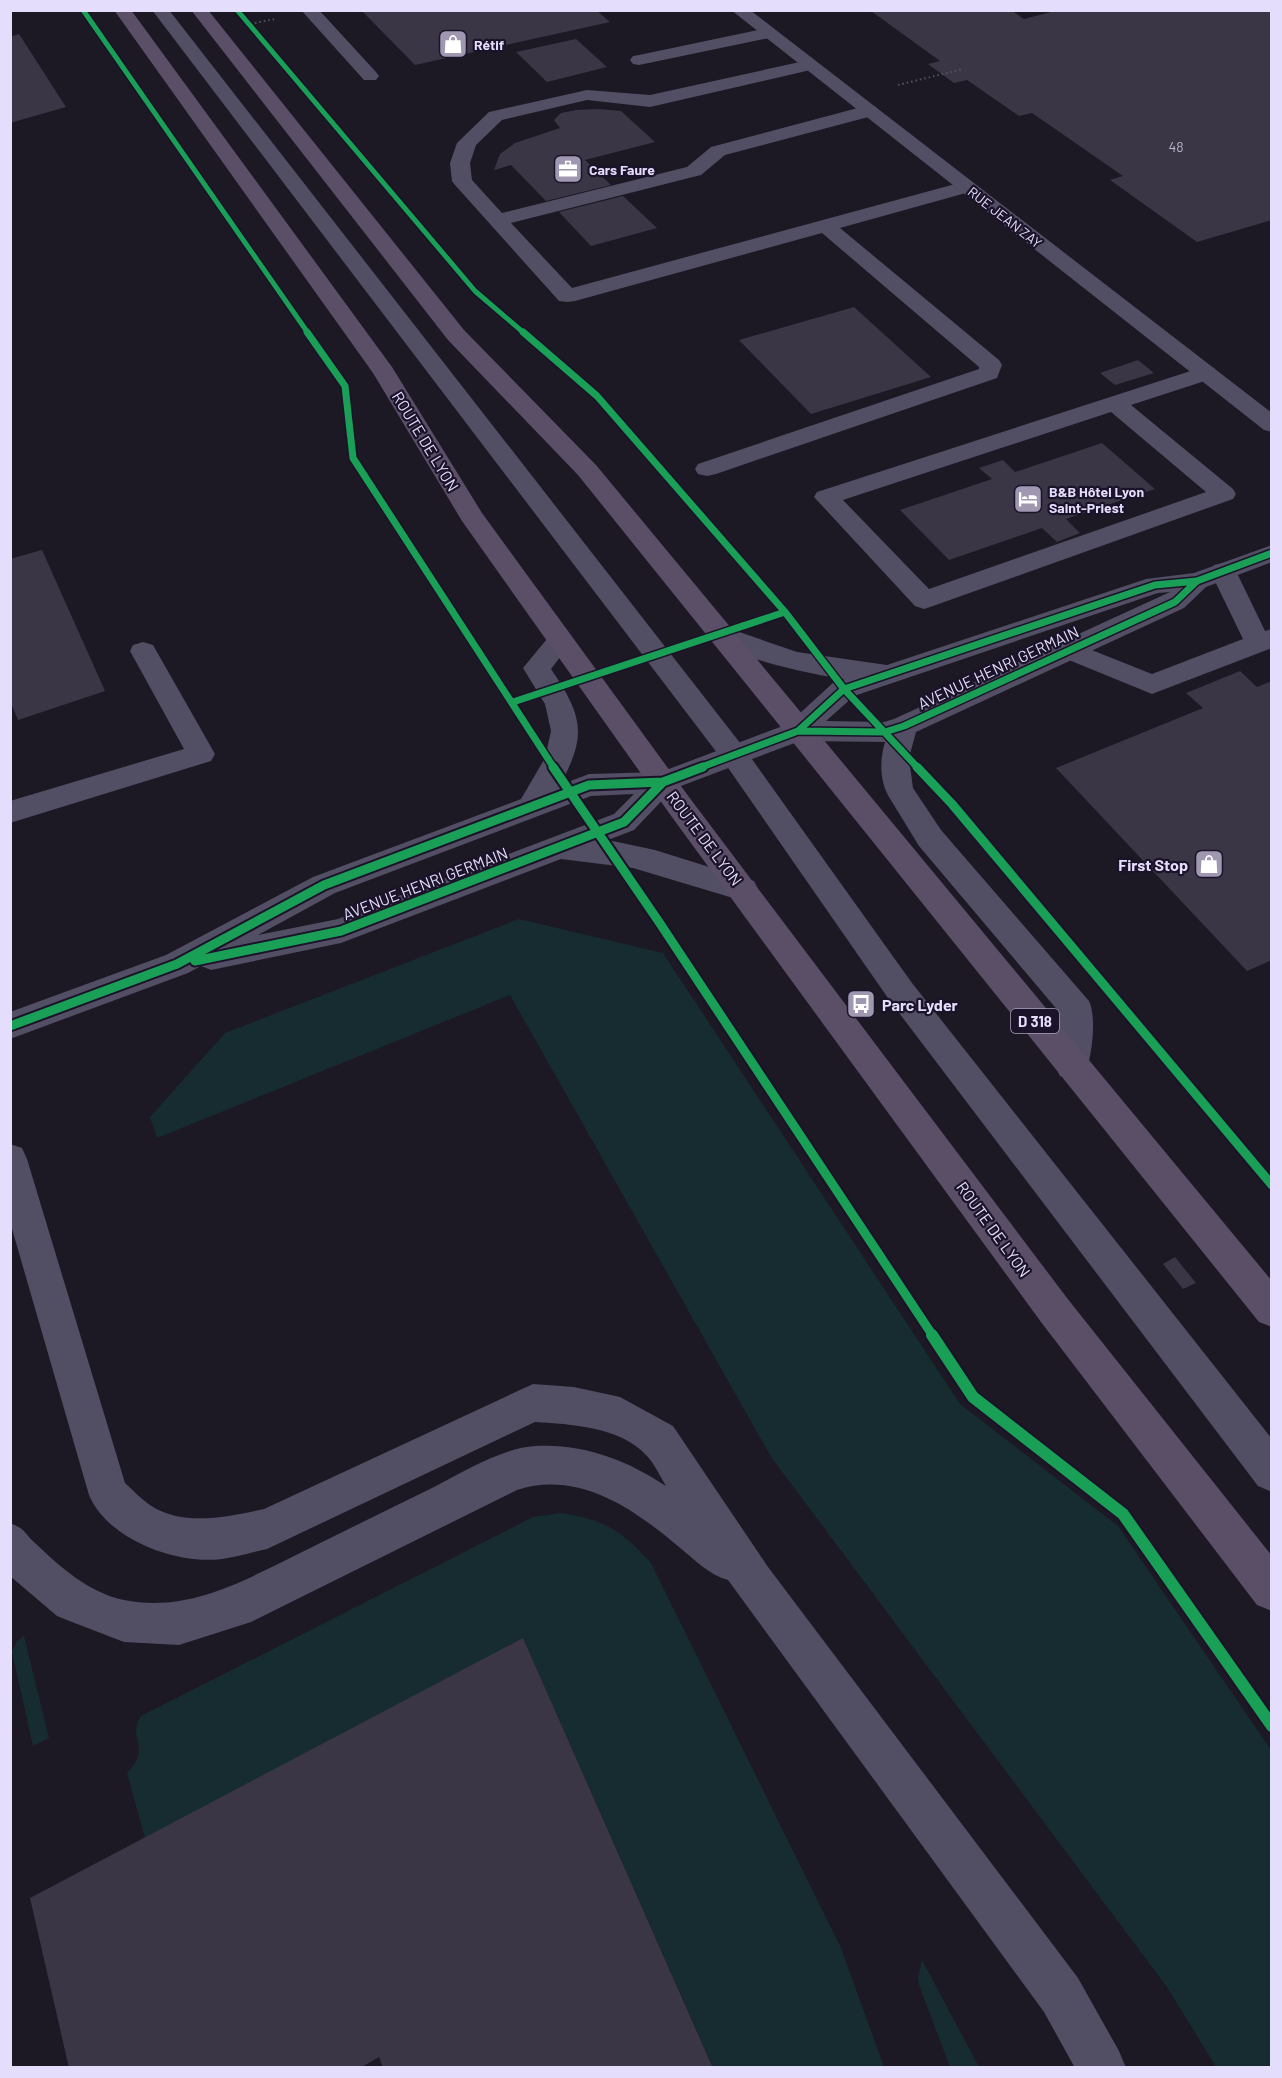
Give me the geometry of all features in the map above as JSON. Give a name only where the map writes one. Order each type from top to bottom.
[{"type":"main road","name":"ROUTE DE LYON","points":[[122,10],[384,372],[471,516],[663,782],[1054,1310],[1272,1590]]},
{"type":"main road","points":[[199,10],[456,335],[587,470],[798,731]]},
{"type":"main road","name":"D 318","points":[[798,731],[1272,1310]]},
{"type":"street","points":[[160,10],[735,755],[901,992],[1272,1472]]},
{"type":"street","points":[[309,10],[370,76]]},
{"type":"street","name":"RUE JEAN ZAY","points":[[739,10],[1272,425]]},
{"type":"street","points":[[639,60],[768,33]]},
{"type":"street","points":[[809,65],[650,101],[587,95],[495,116],[467,143],[460,163],[462,181],[567,296],[966,187]]},
{"type":"street","points":[[498,220],[694,171],[718,151],[869,111]]},
{"type":"street","points":[[707,469],[989,373],[991,365],[825,225]]},
{"type":"street","points":[[1115,403],[1224,494],[924,600],[826,497],[1206,373]]},
{"type":"street","name":"AVENUE HENRI GERMAIN","points":[[798,731],[844,689],[1155,585],[1197,581],[1272,553]]},
{"type":"street","points":[[1069,650],[1152,685],[1264,640],[1223,571]]},
{"type":"street","name":"AVENUE HENRI GERMAIN","points":[[10,1026],[177,964],[324,885],[589,785],[663,782],[798,731],[885,732],[904,726],[1175,602],[1197,581]]},
{"type":"street","points":[[719,634],[754,650],[795,661],[851,671],[896,673]]},
{"type":"street","points":[[531,807],[555,770],[566,735],[560,706],[537,668],[560,640]]},
{"type":"street","points":[[10,813],[201,754],[143,651]]},
{"type":"street","points":[[904,726],[895,758],[899,789],[930,838],[1077,1010],[1072,1066]]},
{"type":"street","name":"AVENUE HENRI GERMAIN","points":[[177,964],[341,931],[624,822],[663,782]]},
{"type":"street","points":[[555,849],[580,849],[646,859],[742,889]]},
{"type":"street","points":[[10,1159],[109,1495],[137,1521],[176,1536],[220,1539],[267,1528],[533,1403],[574,1406],[620,1416],[659,1440],[753,1582],[1061,1995],[1102,2067]]},
{"type":"street","points":[[10,1543],[17,1555],[72,1601],[124,1621],[179,1624],[236,1607],[490,1480],[532,1466],[578,1465],[631,1485],[753,1582]]},
{"type":"path","points":[[850,97],[963,69]]},
{"type":"green space","points":[[519,919],[663,953],[960,1404],[1118,1526],[1271,1750],[1271,2067],[1216,2067],[1167,1987],[771,1457],[510,995],[157,1138],[150,1117],[225,1033]]},
{"type":"green space","points":[[562,1513],[591,1520],[612,1529],[631,1542],[651,1563],[841,1948],[884,2067],[713,2067],[523,1638],[145,1838],[127,1773],[138,1756],[136,1730],[141,1716],[533,1517]]},
{"type":"green space","points":[[24,1636],[49,1738],[33,1746],[12,1652],[17,1641]]},
{"type":"green space","points":[[922,1960],[979,2067],[950,2067],[919,1985],[918,1977]]},
{"type":"building","name":"Rétif","points":[[371,10],[596,10],[610,22],[415,65],[363,12]]},
{"type":"building","points":[[1011,10],[1024,19],[1059,10],[1272,10],[1272,220],[1197,242],[1110,180],[1123,176],[1032,113],[1019,116],[967,80],[954,83],[928,64],[940,61],[871,11]]},
{"type":"building","points":[[19,34],[66,107],[10,123],[10,37]]},
{"type":"building","points":[[576,39],[607,67],[547,82],[516,52]]},
{"type":"building","points":[[598,109],[621,111],[655,142],[585,160],[611,185],[546,201],[511,165],[494,170],[500,154],[515,143],[560,128],[554,120],[561,113]]},
{"type":"building","points":[[623,196],[657,228],[591,246],[559,212]]},
{"type":"building","points":[[854,307],[931,377],[811,414],[739,340]]},
{"type":"building","points":[[1138,360],[1154,373],[1115,385],[1100,373]]},
{"type":"building","name":"B&B Hôtel Lyon Saint-Priest","points":[[1102,443],[1155,489],[1066,519],[1080,533],[1057,542],[1042,528],[949,560],[900,510],[992,479],[979,468],[1003,460],[1015,472]]},
{"type":"building","points":[[42,550],[105,691],[18,720],[10,701],[10,559]]},
{"type":"building","name":"First Stop","points":[[1240,671],[1257,687],[1272,681],[1272,960],[1247,971],[1056,768],[1203,708],[1186,693]]},
{"type":"building","points":[[1175,1257],[1196,1283],[1183,1289],[1163,1264]]},
{"type":"building","points":[[523,1638],[713,2068],[383,2068],[379,2057],[360,2068],[69,2068],[30,1898]]},
{"type":"cycle path","points":[[83,10],[345,386],[353,458],[555,770],[659,922],[973,1397],[1123,1514],[1272,1726]]},
{"type":"cycle path","points":[[237,10],[475,291],[597,396],[785,612],[844,689],[952,804],[1272,1185]]},
{"type":"cycle path","points":[[798,731],[844,689],[1155,585],[1197,581],[1272,553]]},
{"type":"cycle path","points":[[10,1026],[177,964],[324,885],[589,785],[663,782],[798,731],[885,732],[904,726],[1175,602],[1197,581]]},
{"type":"cycle path","points":[[513,702],[785,612]]},
{"type":"cycle path","points":[[195,961],[341,931],[624,822],[663,782]]},
{"type":"place","name":"Rétif","points":[[453,44]]},
{"type":"place","name":"Cars Faure","points":[[568,169]]},
{"type":"place","name":"B&B Hôtel Lyon Saint-Priest","points":[[1028,499]]},
{"type":"place","name":"First Stop","points":[[1209,864]]},
{"type":"place","name":"Parc Lyder","points":[[861,1004]]}]
